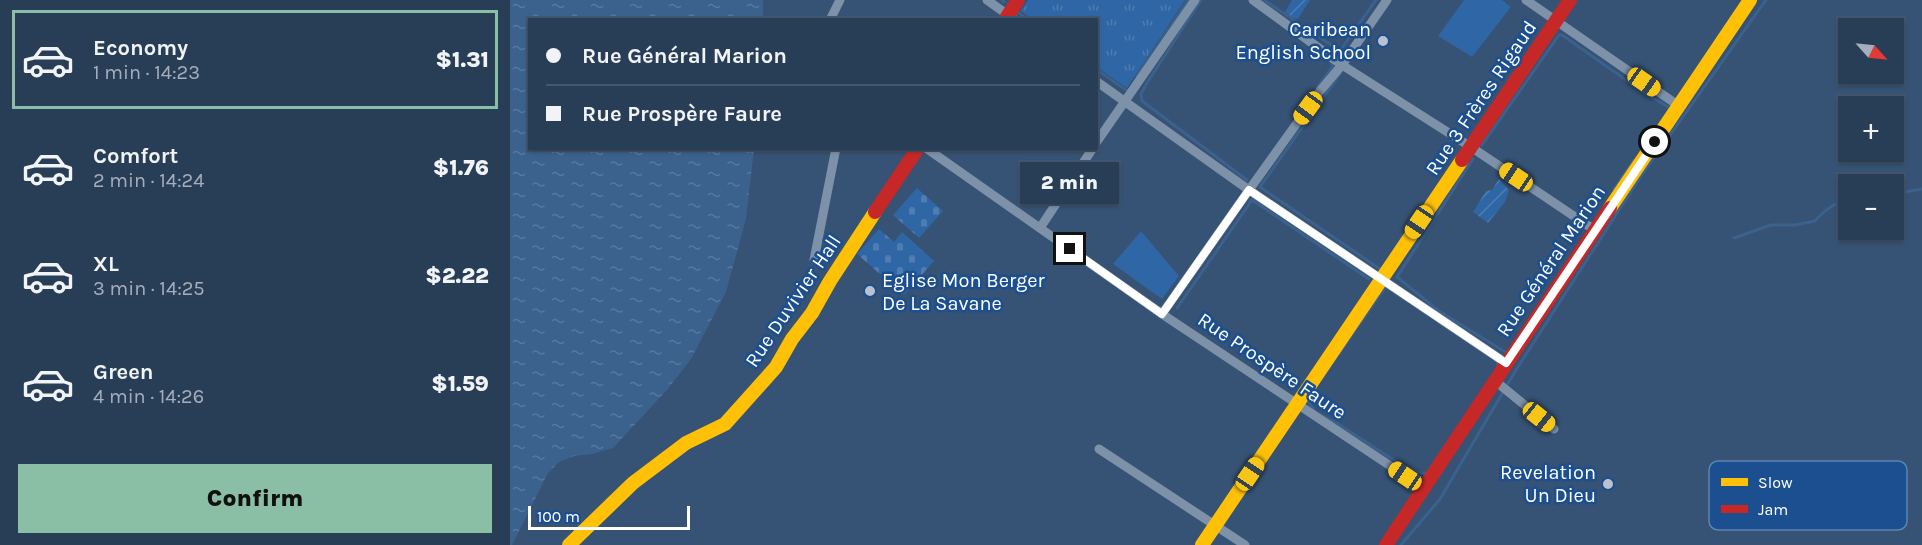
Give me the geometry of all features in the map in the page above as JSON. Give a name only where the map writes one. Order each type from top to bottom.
[{"type":"street","points":[[831,18],[840,0]]},
{"type":"street","points":[[987,0],[1009,18],[1018,0]]},
{"type":"street","points":[[1098,140],[1195,0]]},
{"type":"street","points":[[1253,0],[1342,64],[1596,231]]},
{"type":"street","points":[[1162,314],[1387,0]]},
{"type":"street","points":[[1526,0],[1679,106]]},
{"type":"street","name":"Rue 3 Frères Rigaud","points":[[1202,545],[1570,0]]},
{"type":"street","name":"Rue Général Marion","points":[[1386,545],[1422,487],[1750,0]]},
{"type":"street","points":[[1098,82],[1249,190],[1506,363]]},
{"type":"street","points":[[814,260],[836,150]]},
{"type":"street","name":"Rue Duvivier Hall","points":[[569,545],[633,483],[686,443],[725,424],[757,389],[776,367],[917,150]]},
{"type":"street","name":"Rue Prospère Faure","points":[[929,150],[1162,314],[1422,487]]},
{"type":"street","points":[[1040,228],[1092,150]]},
{"type":"street","points":[[1494,380],[1554,429]]},
{"type":"street","points":[[1099,448],[1245,545]]},
{"type":"green space","points":[[1028,0],[1185,0],[1127,88],[1098,68],[1098,18],[1031,18],[1021,11]]},
{"type":"green space","points":[[1292,0],[1310,0],[1298,19],[1285,12]]},
{"type":"green space","points":[[1464,0],[1502,0],[1511,7],[1472,57],[1438,36]]},
{"type":"green space","points":[[1499,179],[1509,190],[1505,202],[1488,223],[1473,212],[1486,191],[1492,190]]},
{"type":"green space","points":[[917,188],[943,211],[919,238],[893,215]]},
{"type":"green space","points":[[879,229],[894,242],[902,232],[934,261],[904,295],[857,254]]},
{"type":"green space","points":[[1141,231],[1179,276],[1162,299],[1113,264]]},
{"type":"water","points":[[510,0],[763,0],[763,18],[528,18],[528,150],[754,150],[746,219],[726,292],[691,359],[667,390],[613,448],[574,456],[559,462],[548,473],[510,545]]},
{"type":"waterway","points":[[1137,76],[1188,0]]},
{"type":"waterway","points":[[1201,0],[1147,83],[1141,94],[1142,101],[1247,180]]},
{"type":"waterway","points":[[1264,0],[1340,51],[1376,0]]},
{"type":"waterway","points":[[1401,545],[1440,499],[1516,370],[1641,176],[1766,0]]},
{"type":"waterway","points":[[1019,13],[1025,18]]},
{"type":"waterway","points":[[1482,145],[1559,35],[1670,108],[1670,111]]},
{"type":"waterway","points":[[1317,88],[1333,66],[1330,61]]},
{"type":"waterway","points":[[1098,70],[1126,90]]},
{"type":"waterway","points":[[1340,74],[1260,187],[1380,269],[1383,268]]},
{"type":"waterway","points":[[1473,159],[1397,277],[1439,311],[1507,353]]},
{"type":"waterway","points":[[1614,189],[1634,160]]},
{"type":"waterway","points":[[1904,192],[1922,189]]},
{"type":"waterway","points":[[1177,308],[1252,200],[1369,279]]},
{"type":"waterway","points":[[1734,238],[1771,225],[1794,225],[1815,221],[1838,203]]},
{"type":"waterway","points":[[1386,286],[1498,362],[1498,368],[1427,473],[1420,473],[1403,466],[1335,422],[1315,412],[1308,401],[1386,286]]},
{"type":"traffic: slow","points":[[1610,208],[1750,0]]},
{"type":"traffic: slow","points":[[1202,545],[1462,160]]},
{"type":"traffic: slow","points":[[569,545],[633,483],[686,443],[725,424],[776,367],[875,212]]},
{"type":"traffic: jam","points":[[1006,18],[1018,0]]},
{"type":"traffic: jam","points":[[1462,160],[1570,0]]},
{"type":"traffic: jam","points":[[875,212],[917,150]]},
{"type":"traffic: jam","points":[[1386,545],[1610,208]]},
{"type":"place","name":"Caribean English School","points":[[1383,41]]},
{"type":"place","name":"Eglise Mon Berger De La Savane","points":[[870,291]]},
{"type":"place","name":"Revelation Un Dieu","points":[[1608,484]]},
{"type":"route","points":[[1070,249],[1162,314],[1249,190],[1506,363],[1655,142]]}]
